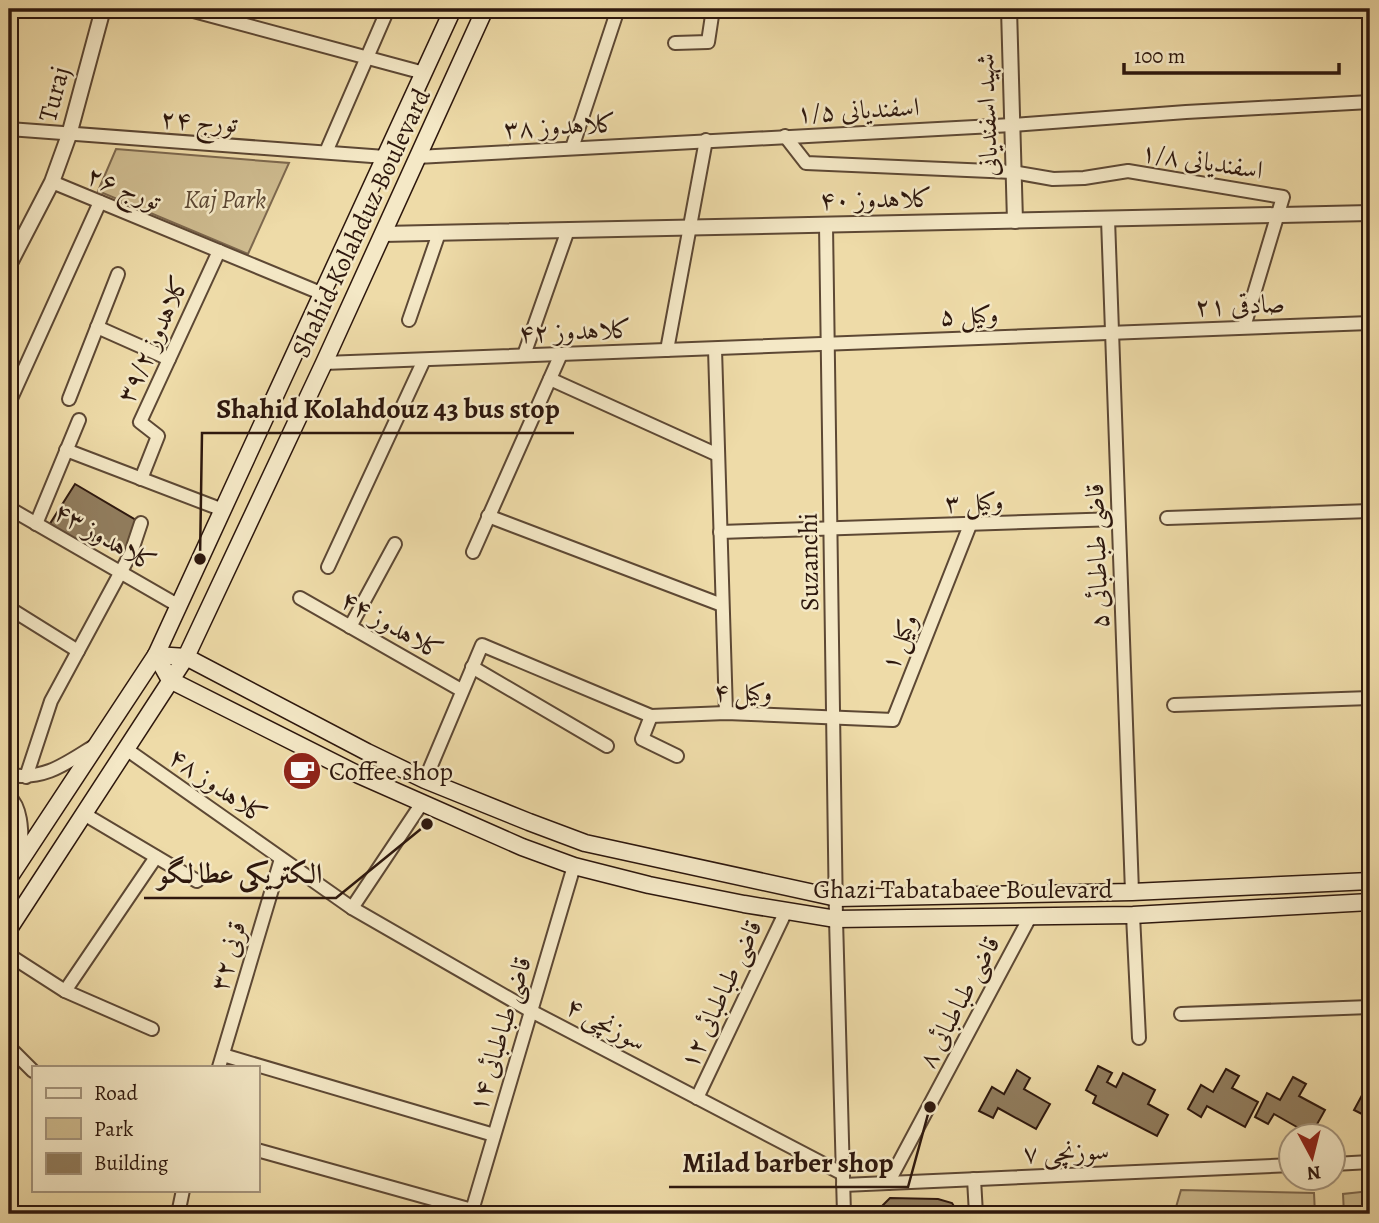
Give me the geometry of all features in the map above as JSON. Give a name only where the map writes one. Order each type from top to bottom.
[{"type":"main road","name":"Shahid Kolahduz Boulevard","points":[[9,878],[156,655],[453,9]]},
{"type":"main road","name":"Shahid Kolahduz Boulevard","points":[[9,929],[186,657],[324,363],[485,9]]},
{"type":"main road","name":"Ghazi Tabatabaee Boulevard","points":[[156,655],[186,657],[366,752],[425,780],[586,843],[837,898],[1132,892],[1370,881]]},
{"type":"main road","points":[[156,655],[170,680]]},
{"type":"main road","name":"Ghazi Tabatabaee Boulevard","points":[[170,680],[359,775],[522,848],[574,866],[649,885],[786,911],[836,919],[1030,917],[1133,915],[1370,902]]},
{"type":"street","name":"Turaj","points":[[9,265],[52,182],[69,135],[103,9]]},
{"type":"street","points":[[186,9],[424,73]]},
{"type":"street","points":[[326,152],[388,9]]},
{"type":"street","points":[[572,148],[618,9]]},
{"type":"street","points":[[675,43],[708,42],[713,9]]},
{"type":"street","name":"شهید اسفندیانی","points":[[1009,9],[1015,221]]},
{"type":"street","name":"اسفندیانی ۱/۵","points":[[706,140],[1012,125],[1370,102]]},
{"type":"street","name":"تورج ۲۴","points":[[9,129],[385,157]]},
{"type":"street","points":[[785,136],[806,163],[1013,172]]},
{"type":"street","points":[[667,350],[706,140]]},
{"type":"street","name":"کلاهدوز ۳۸","points":[[417,157],[706,140]]},
{"type":"street","name":"اسفندیانی ۱/۸","points":[[1013,172],[1054,179],[1084,178],[1128,171],[1141,173],[1283,197],[1279,215]]},
{"type":"street","name":"تورج ۲۶","points":[[52,182],[323,294]]},
{"type":"street","points":[[9,404],[100,202]]},
{"type":"street","name":"کلاهدوز ۴۰","points":[[383,234],[1370,213]]},
{"type":"street","points":[[1244,327],[1279,215]]},
{"type":"street","name":"قاضی طباطبائی ۵","points":[[1108,219],[1132,892]]},
{"type":"street","name":"Suzanchi","points":[[826,225],[836,919]]},
{"type":"street","points":[[524,355],[568,230]]},
{"type":"street","points":[[410,320],[439,233]]},
{"type":"street","name":"کلاهدوز ۳۹/۲","points":[[141,479],[158,436],[140,422],[219,251]]},
{"type":"street","points":[[69,399],[118,274]]},
{"type":"street","name":"صادقی ۲۱","points":[[1112,333],[1370,323]]},
{"type":"street","points":[[97,327],[169,359]]},
{"type":"street","name":"وکيل ۵","points":[[828,344],[1112,333]]},
{"type":"street","name":"کلاهدوز ۴۲","points":[[324,363],[828,344]]},
{"type":"street","points":[[715,349],[726,713]]},
{"type":"street","points":[[472,552],[561,354]]},
{"type":"street","points":[[328,567],[424,360]]},
{"type":"street","points":[[550,379],[718,455]]},
{"type":"street","points":[[36,524],[79,420]]},
{"type":"street","points":[[66,450],[223,510]]},
{"type":"street","name":"کلاهدوز ۴۳","points":[[9,508],[179,606]]},
{"type":"street","points":[[1167,518],[1370,511]]},
{"type":"street","points":[[488,516],[722,605]]},
{"type":"street","name":"وکيل ۳","points":[[720,533],[1118,519]]},
{"type":"street","points":[[26,777],[51,701],[131,553],[141,523]]},
{"type":"street","name":"وکيل ۱","points":[[834,717],[893,720],[970,525]]},
{"type":"street","points":[[350,627],[395,544]]},
{"type":"street","name":"کلاهدوز ۴۴","points":[[300,598],[461,690]]},
{"type":"street","points":[[9,608],[78,651]]},
{"type":"street","points":[[425,780],[482,645],[651,716],[642,739],[677,756]]},
{"type":"street","points":[[472,667],[607,746]]},
{"type":"street","points":[[1174,705],[1370,698]]},
{"type":"street","name":"وکيل ۴","points":[[651,716],[726,713],[834,717]]},
{"type":"street","points":[[9,775],[26,777],[57,769],[98,744]]},
{"type":"street","name":"کلاهدوز ۴۸","points":[[126,749],[352,908]]},
{"type":"street","points":[[9,796],[19,814],[22,858]]},
{"type":"street","points":[[352,908],[422,803]]},
{"type":"street","points":[[84,814],[197,881]]},
{"type":"street","points":[[65,991],[156,857]]},
{"type":"street","name":"قرنی ۳۲","points":[[221,1061],[281,859]]},
{"type":"street","name":"قاضی طباطبائی ۱۴","points":[[471,1212],[574,866]]},
{"type":"street","name":"سوزنچی ۴","points":[[352,908],[531,1011],[697,1098],[843,1180]]},
{"type":"street","name":"قاضی طباطبائی ۱۲","points":[[697,1098],[786,911]]},
{"type":"street","points":[[1133,915],[1139,1038]]},
{"type":"street","name":"قاضی طباطبائی ۸","points":[[888,1183],[1030,917]]},
{"type":"street","points":[[836,919],[844,1214]]},
{"type":"street","points":[[9,956],[65,991],[152,1029]]},
{"type":"street","points":[[1181,1014],[1370,1007]]},
{"type":"street","points":[[9,1047],[32,1070]]},
{"type":"street","points":[[221,1061],[239,1066]]},
{"type":"street","points":[[259,1071],[494,1135]]},
{"type":"street","points":[[259,1151],[471,1212]]},
{"type":"street","points":[[1348,1163],[1370,1162]]},
{"type":"street","name":"سوزنچی ۷","points":[[843,1180],[888,1183],[1278,1166]]},
{"type":"street","points":[[974,1179],[976,1214]]},
{"type":"street","points":[[178,1214],[183,1192]]},
{"type":"green space","name":"Kaj Park","points":[[116,149],[289,163],[248,254],[98,191]]},
{"type":"green space","points":[[1181,1190],[1314,1193],[1315,1214],[1174,1214]]},
{"type":"green space","points":[[1370,1191],[1370,1214],[1344,1214],[1343,1194]]},
{"type":"building","points":[[75,484],[141,523],[129,556],[95,536],[86,553],[46,530]]},
{"type":"building","points":[[1098,1066],[1112,1073],[1107,1082],[1116,1087],[1123,1073],[1155,1090],[1148,1104],[1168,1115],[1157,1136],[1093,1103],[1096,1096],[1086,1090]]},
{"type":"building","points":[[1226,1069],[1239,1076],[1232,1088],[1258,1102],[1245,1127],[1207,1106],[1201,1117],[1188,1109],[1201,1085],[1213,1092]]},
{"type":"building","points":[[1017,1070],[1030,1078],[1024,1089],[1050,1104],[1036,1129],[998,1108],[993,1118],[979,1111],[992,1087],[1004,1094]]},
{"type":"building","points":[[1293,1077],[1306,1084],[1299,1096],[1325,1110],[1318,1122],[1288,1122],[1274,1114],[1268,1124],[1255,1117],[1267,1093],[1280,1100]]},
{"type":"building","points":[[1367,1086],[1370,1088],[1368,1117],[1354,1110]]},
{"type":"building","points":[[890,1198],[938,1199],[952,1203],[959,1214],[874,1214]]},
{"type":"place","name":"Shahid Kolahdouz 43 bus stop","points":[[200,559]]},
{"type":"place","name":"Coffee shop","points":[[302,771]]},
{"type":"place","name":"الکتریکی عطا لگو","points":[[427,824]]},
{"type":"place","name":"Milad barber shop","points":[[930,1107]]}]
